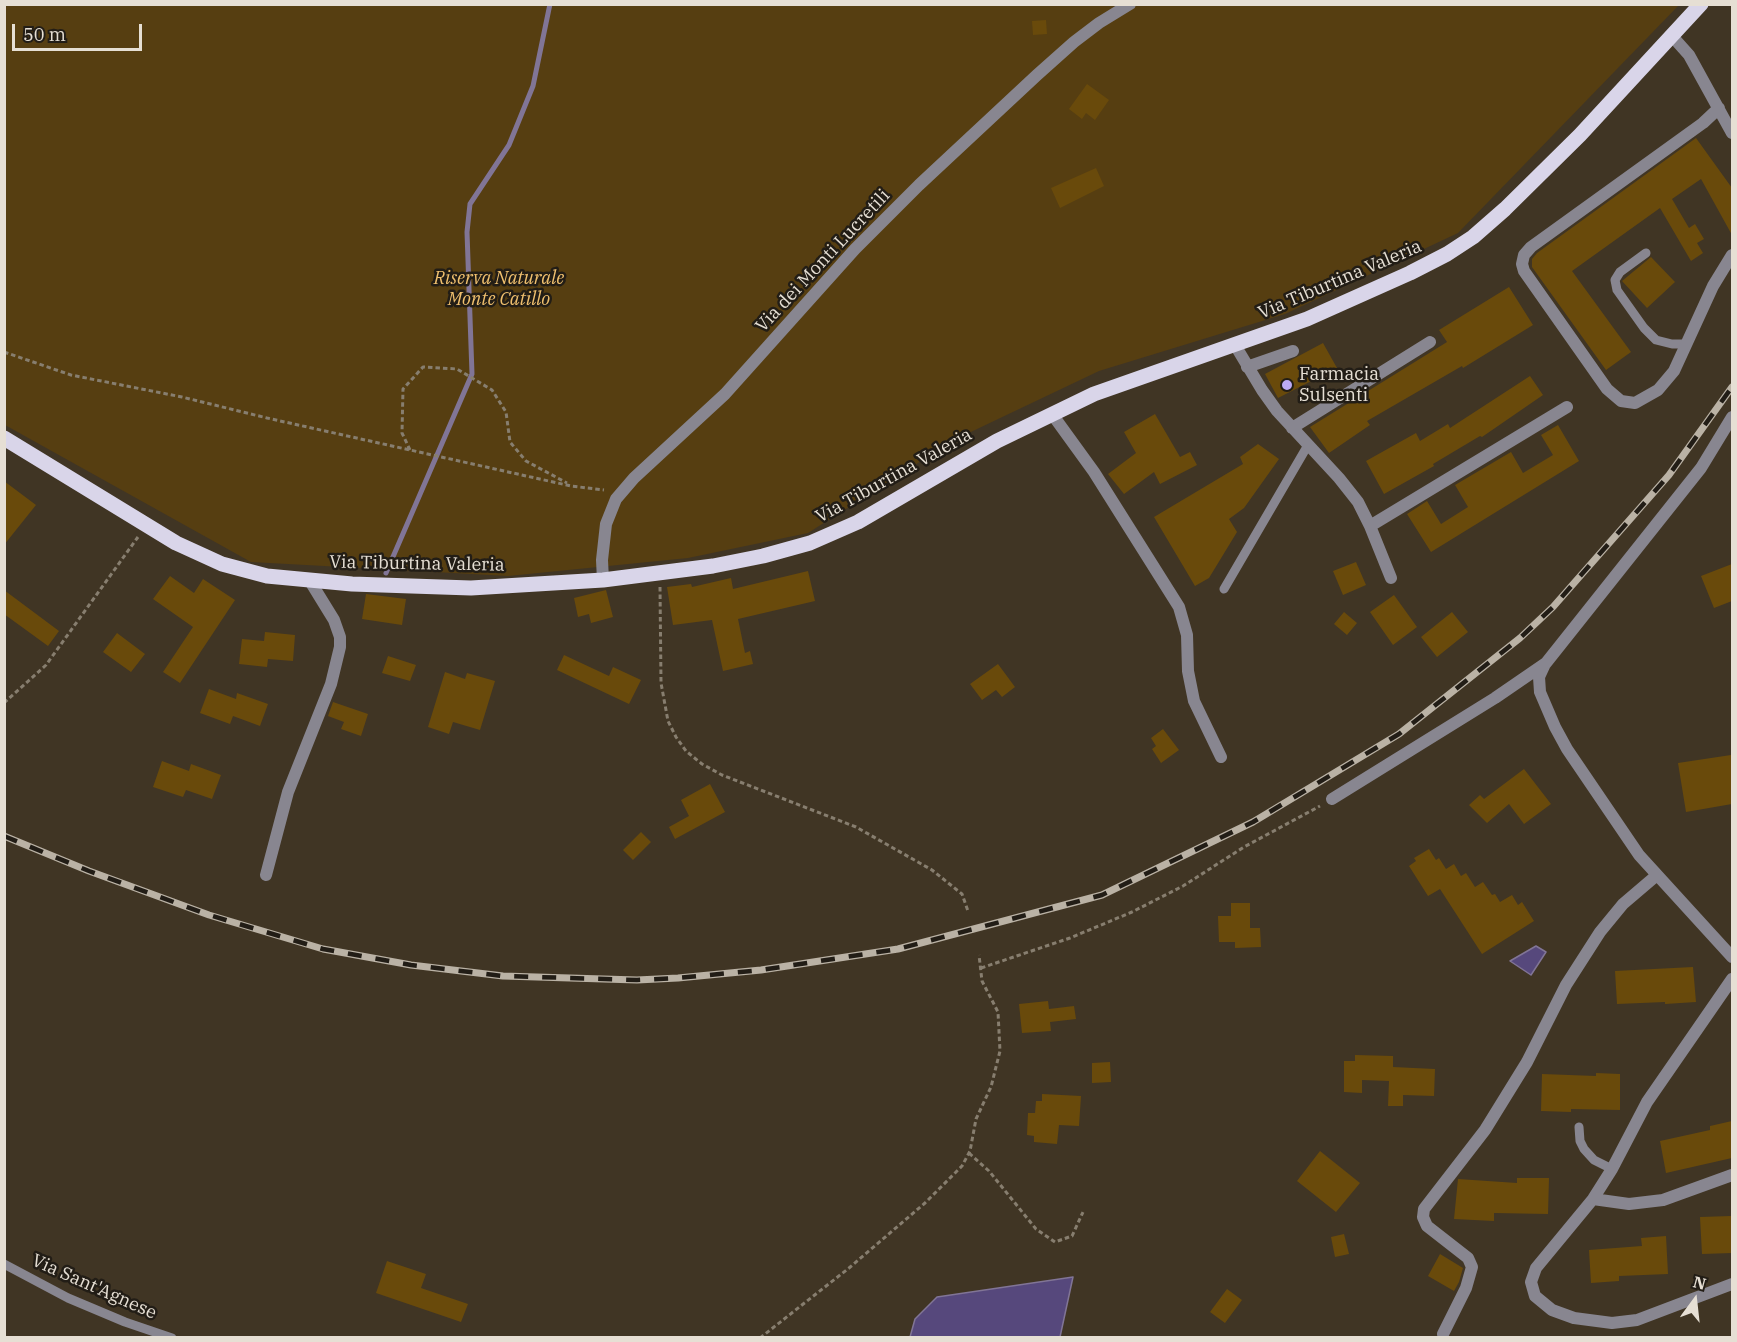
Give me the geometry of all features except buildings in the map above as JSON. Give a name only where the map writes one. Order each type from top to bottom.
[{"type":"main road","name":"Via Tiburtina Valeria","points":[[4,438],[146,526],[205,557],[236,569],[267,576],[310,581],[455,588],[603,580],[660,574],[741,561],[798,547],[872,514],[997,441],[1094,394],[1307,319],[1433,262],[1473,237],[1505,209],[1580,135],[1701,4]]},
{"type":"street","name":"Via dei Monti Lucretili","points":[[603,580],[603,536],[612,506],[621,493],[649,463],[733,386],[855,249],[919,185],[1067,49],[1099,23],[1130,4]]},
{"type":"street","points":[[1672,36],[1689,55],[1732,134]]},
{"type":"street","points":[[1719,108],[1703,123],[1531,247],[1522,259],[1524,271],[1607,388],[1621,401],[1635,403],[1658,390],[1674,371],[1713,286],[1732,255]]},
{"type":"street","points":[[1292,428],[1430,342]]},
{"type":"street","points":[[1235,345],[1262,390],[1292,428],[1349,489],[1362,508],[1391,578]]},
{"type":"street","points":[[1248,367],[1293,351]]},
{"type":"street","points":[[1370,526],[1567,407]]},
{"type":"street","points":[[1052,414],[1094,472],[1179,608],[1187,635],[1188,671],[1194,701],[1221,757]]},
{"type":"street","points":[[1732,417],[1701,468],[1546,663],[1539,677],[1539,687],[1562,740],[1630,842],[1732,957]]},
{"type":"street","points":[[266,875],[288,792],[331,684],[340,646],[340,637],[334,620],[310,581]]},
{"type":"street","points":[[1332,799],[1546,663]]},
{"type":"street","points":[[1442,1336],[1466,1288],[1472,1267],[1468,1258],[1427,1226],[1423,1217],[1424,1209],[1485,1131],[1527,1062],[1566,985],[1600,932],[1623,904],[1657,875]]},
{"type":"street","points":[[1732,979],[1647,1102],[1612,1169],[1593,1199],[1533,1273],[1531,1282],[1533,1293],[1549,1308],[1568,1316],[1590,1321],[1625,1322],[1691,1301],[1732,1284]]},
{"type":"street","points":[[1593,1199],[1629,1203],[1652,1202],[1685,1194],[1732,1175]]},
{"type":"lane","points":[[1646,253],[1620,272],[1616,280],[1617,290],[1644,328],[1656,340],[1672,344],[1687,344]]},
{"type":"lane","points":[[1224,589],[1308,445]]},
{"type":"lane","points":[[1579,1127],[1580,1142],[1584,1149],[1594,1160],[1612,1169]]},
{"type":"lane","name":"Via Sant'Agnese","points":[[4,1264],[68,1298],[125,1322],[172,1338]]},
{"type":"path","points":[[4,352],[71,375],[182,397],[571,486],[621,493]]},
{"type":"path","points":[[410,450],[402,432],[403,389],[423,367],[457,369],[492,390],[506,412],[510,442],[526,461],[571,486]]},
{"type":"path","points":[[4,703],[46,664],[146,526]]},
{"type":"path","points":[[660,574],[661,683],[668,721],[676,738],[686,751],[702,764],[722,775],[856,827],[932,870],[962,894],[968,911]]},
{"type":"path","points":[[981,969],[1070,938],[1132,912],[1183,886],[1244,847],[1332,799]]},
{"type":"path","points":[[760,1338],[849,1268],[925,1203],[963,1166],[969,1153],[976,1119],[991,1087],[1000,1051],[998,1012],[982,981],[980,955]]},
{"type":"path","points":[[969,1153],[989,1171],[1036,1229],[1054,1242],[1072,1236],[1083,1212]]},
{"type":"green space","name":"Riserva Naturale Monte Catillo","points":[[5,5],[1679,5],[1458,233],[1285,314],[1099,371],[954,440],[808,533],[688,558],[508,576],[251,562],[5,425]]},
{"type":"shaded area","points":[[1536,946],[1546,952],[1531,975],[1510,961]]},
{"type":"shaded area","points":[[1073,1277],[1060,1337],[910,1337],[915,1319],[937,1297]]},
{"type":"waterway","points":[[386,573],[472,374],[467,232],[470,204],[509,145],[533,86],[550,4]]},
{"type":"railway","points":[[4,836],[89,871],[209,915],[323,949],[411,965],[503,976],[637,980],[761,970],[898,949],[1102,895],[1253,822],[1399,734],[1520,638],[1553,607],[1669,475],[1732,387]]},
{"type":"place","name":"Farmacia Sulsenti","points":[[1287,385]]}]
